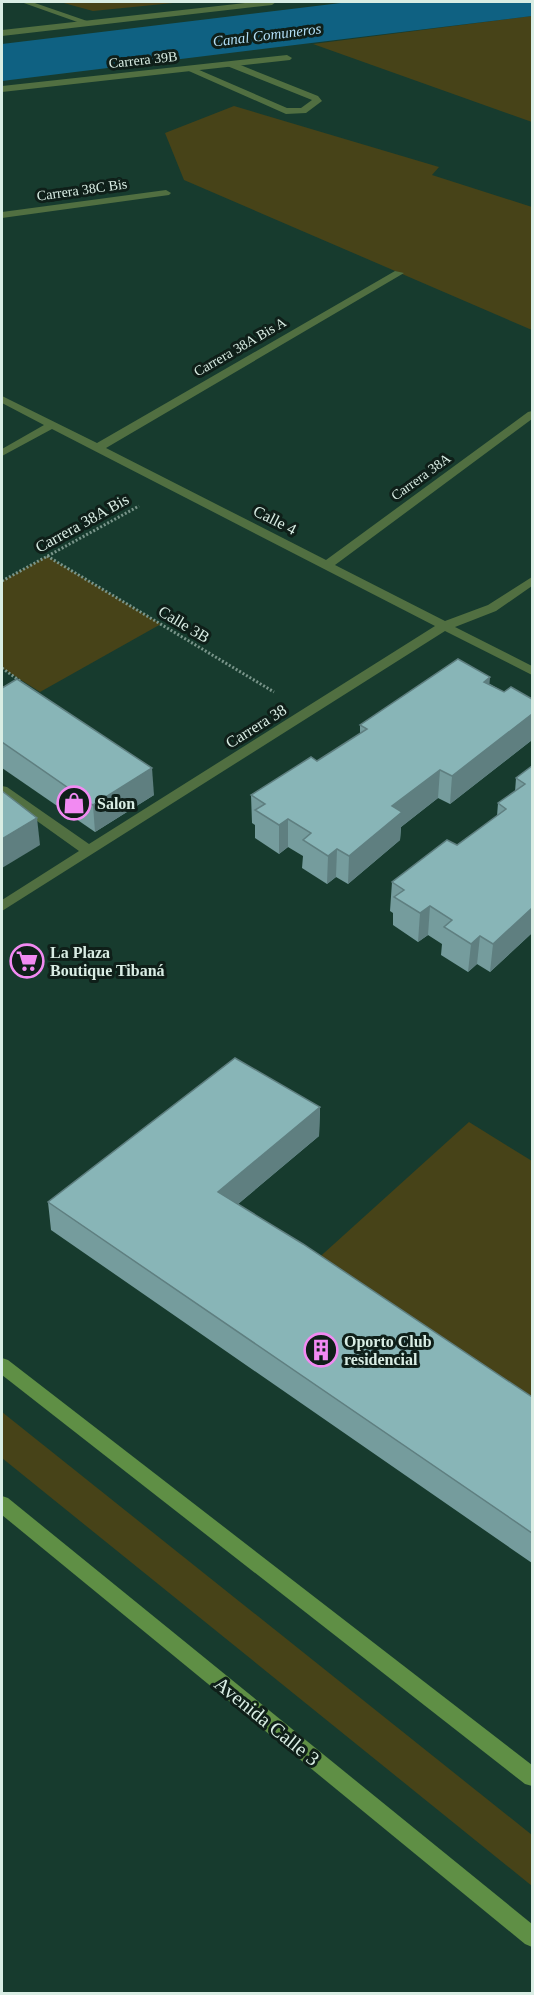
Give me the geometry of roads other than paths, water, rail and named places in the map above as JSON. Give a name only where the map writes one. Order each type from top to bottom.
[{"type":"main road","points":[[2,1365],[532,1777]]},
{"type":"main road","name":"Avenida Calle 3","points":[[2,1504],[532,1937]]},
{"type":"street","points":[[25,2],[86,22]]},
{"type":"street","points":[[2,33],[272,2]]},
{"type":"street","name":"Carrera 39B","points":[[2,88],[287,58]]},
{"type":"street","points":[[187,68],[286,111],[303,111],[317,101],[315,98],[230,64]]},
{"type":"street","name":"Carrera 38C Bis","points":[[2,215],[166,193]]},
{"type":"street","name":"Carrera 38A Bis A","points":[[97,448],[399,273]]},
{"type":"street","name":"Calle 4","points":[[2,399],[532,671]]},
{"type":"street","name":"Carrera 38A","points":[[327,565],[532,414]]},
{"type":"street","points":[[2,453],[52,425]]},
{"type":"street","name":"Carrera 38","points":[[2,906],[445,626],[492,608],[532,581]]},
{"type":"street","points":[[2,790],[89,851]]},
{"type":"water","name":"Canal Comuneros","points":[[349,2],[532,2],[532,16],[2,81],[2,44]]},
{"type":"place","name":"Salon","points":[[74,803]]},
{"type":"place","name":"La Plaza Boutique Tibaná","points":[[27,961]]},
{"type":"place","name":"Oporto Club residencial","points":[[321,1350]]}]
